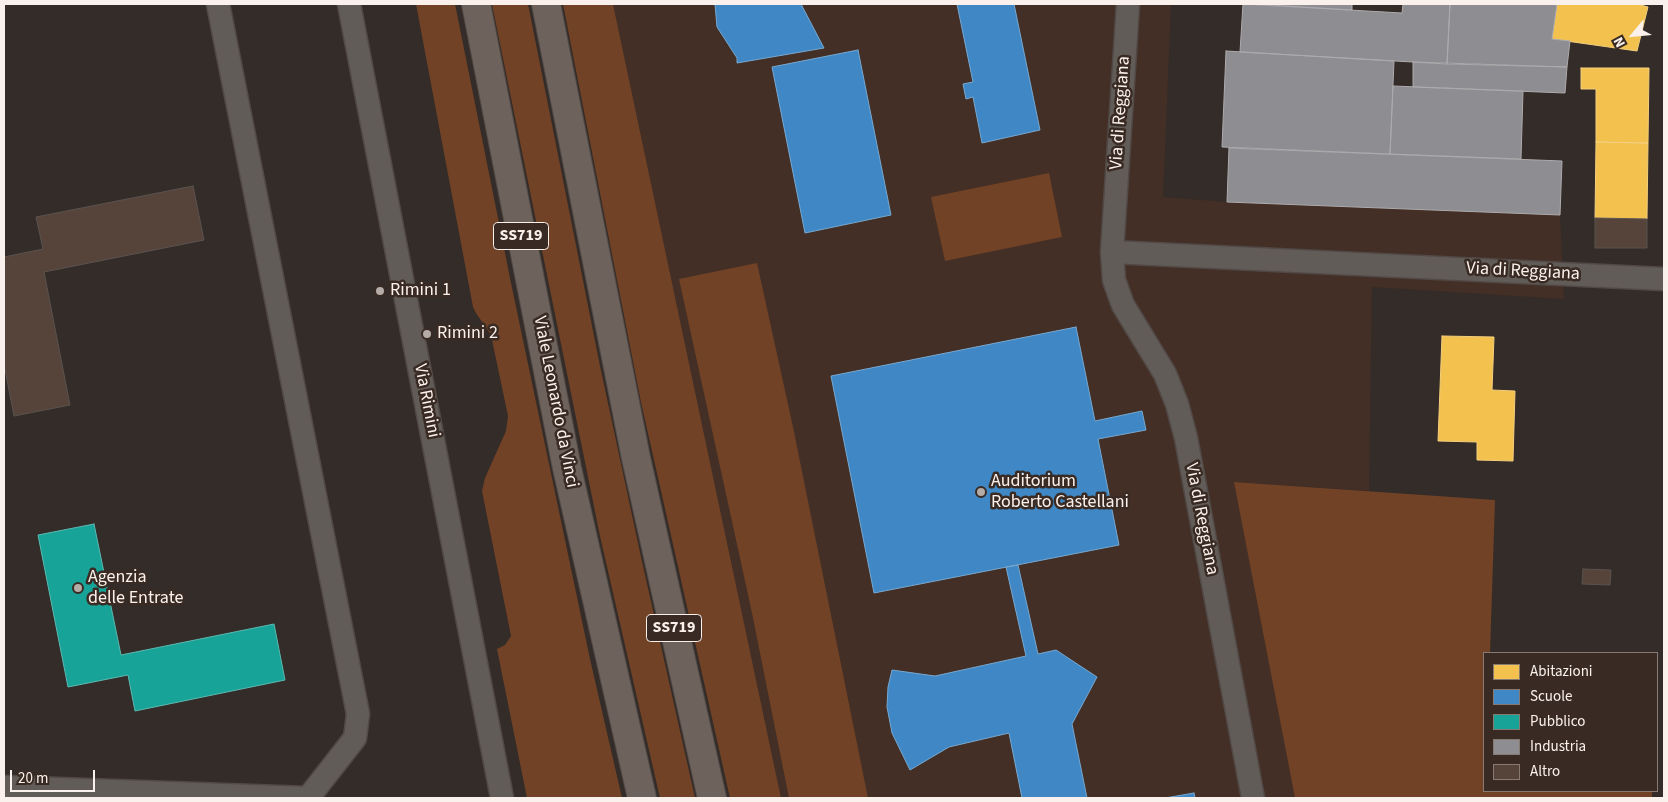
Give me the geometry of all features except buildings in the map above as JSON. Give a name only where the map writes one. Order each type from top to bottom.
[{"type":"highway","name":"Viale Leonardo da Vinci","points":[[476,4],[567,468],[642,798]]},
{"type":"highway","name":"SS719","points":[[546,4],[636,458],[712,798]]},
{"type":"street","points":[[4,787],[308,798],[355,738],[358,714],[218,4]]},
{"type":"street","name":"Via Rimini","points":[[349,4],[502,798]]},
{"type":"street","name":"Via di Reggiana","points":[[1128,4],[1112,252],[1114,280],[1118,293],[1132,320],[1165,374],[1177,404],[1186,438],[1253,798]]},
{"type":"street","name":"Via di Reggiana","points":[[1112,252],[1664,279]]},
{"type":"shaded area","points":[[416,4],[455,4],[590,659],[622,798],[527,798],[497,649],[505,645],[511,636],[482,491],[485,478],[506,431],[508,416],[491,335],[473,307]]},
{"type":"shaded area","points":[[492,4],[528,4],[600,366],[695,798],[660,798],[600,536]]},
{"type":"shaded area","points":[[563,4],[613,4],[781,798],[730,798],[641,402]]},
{"type":"shaded area","points":[[613,4],[1171,4],[1163,197],[1227,202],[1560,215],[1564,299],[1372,287],[1369,491],[1235,482],[1295,798],[781,798]]},
{"type":"shaded area","points":[[1049,173],[1062,237],[945,261],[931,197]]},
{"type":"shaded area","points":[[757,263],[793,427],[868,798],[789,798],[752,613],[679,279]]},
{"type":"shaded area","points":[[1234,482],[1495,500],[1490,652],[1483,652],[1483,792],[1652,792],[1652,798],[1295,798]]},
{"type":"place","name":"Rimini 1","points":[[380,291]]},
{"type":"place","name":"Rimini 2","points":[[427,334]]},
{"type":"place","name":"Auditorium Roberto Castellani","points":[[981,492]]},
{"type":"place","name":"Agenzia delle Entrate","points":[[78,588]]}]
